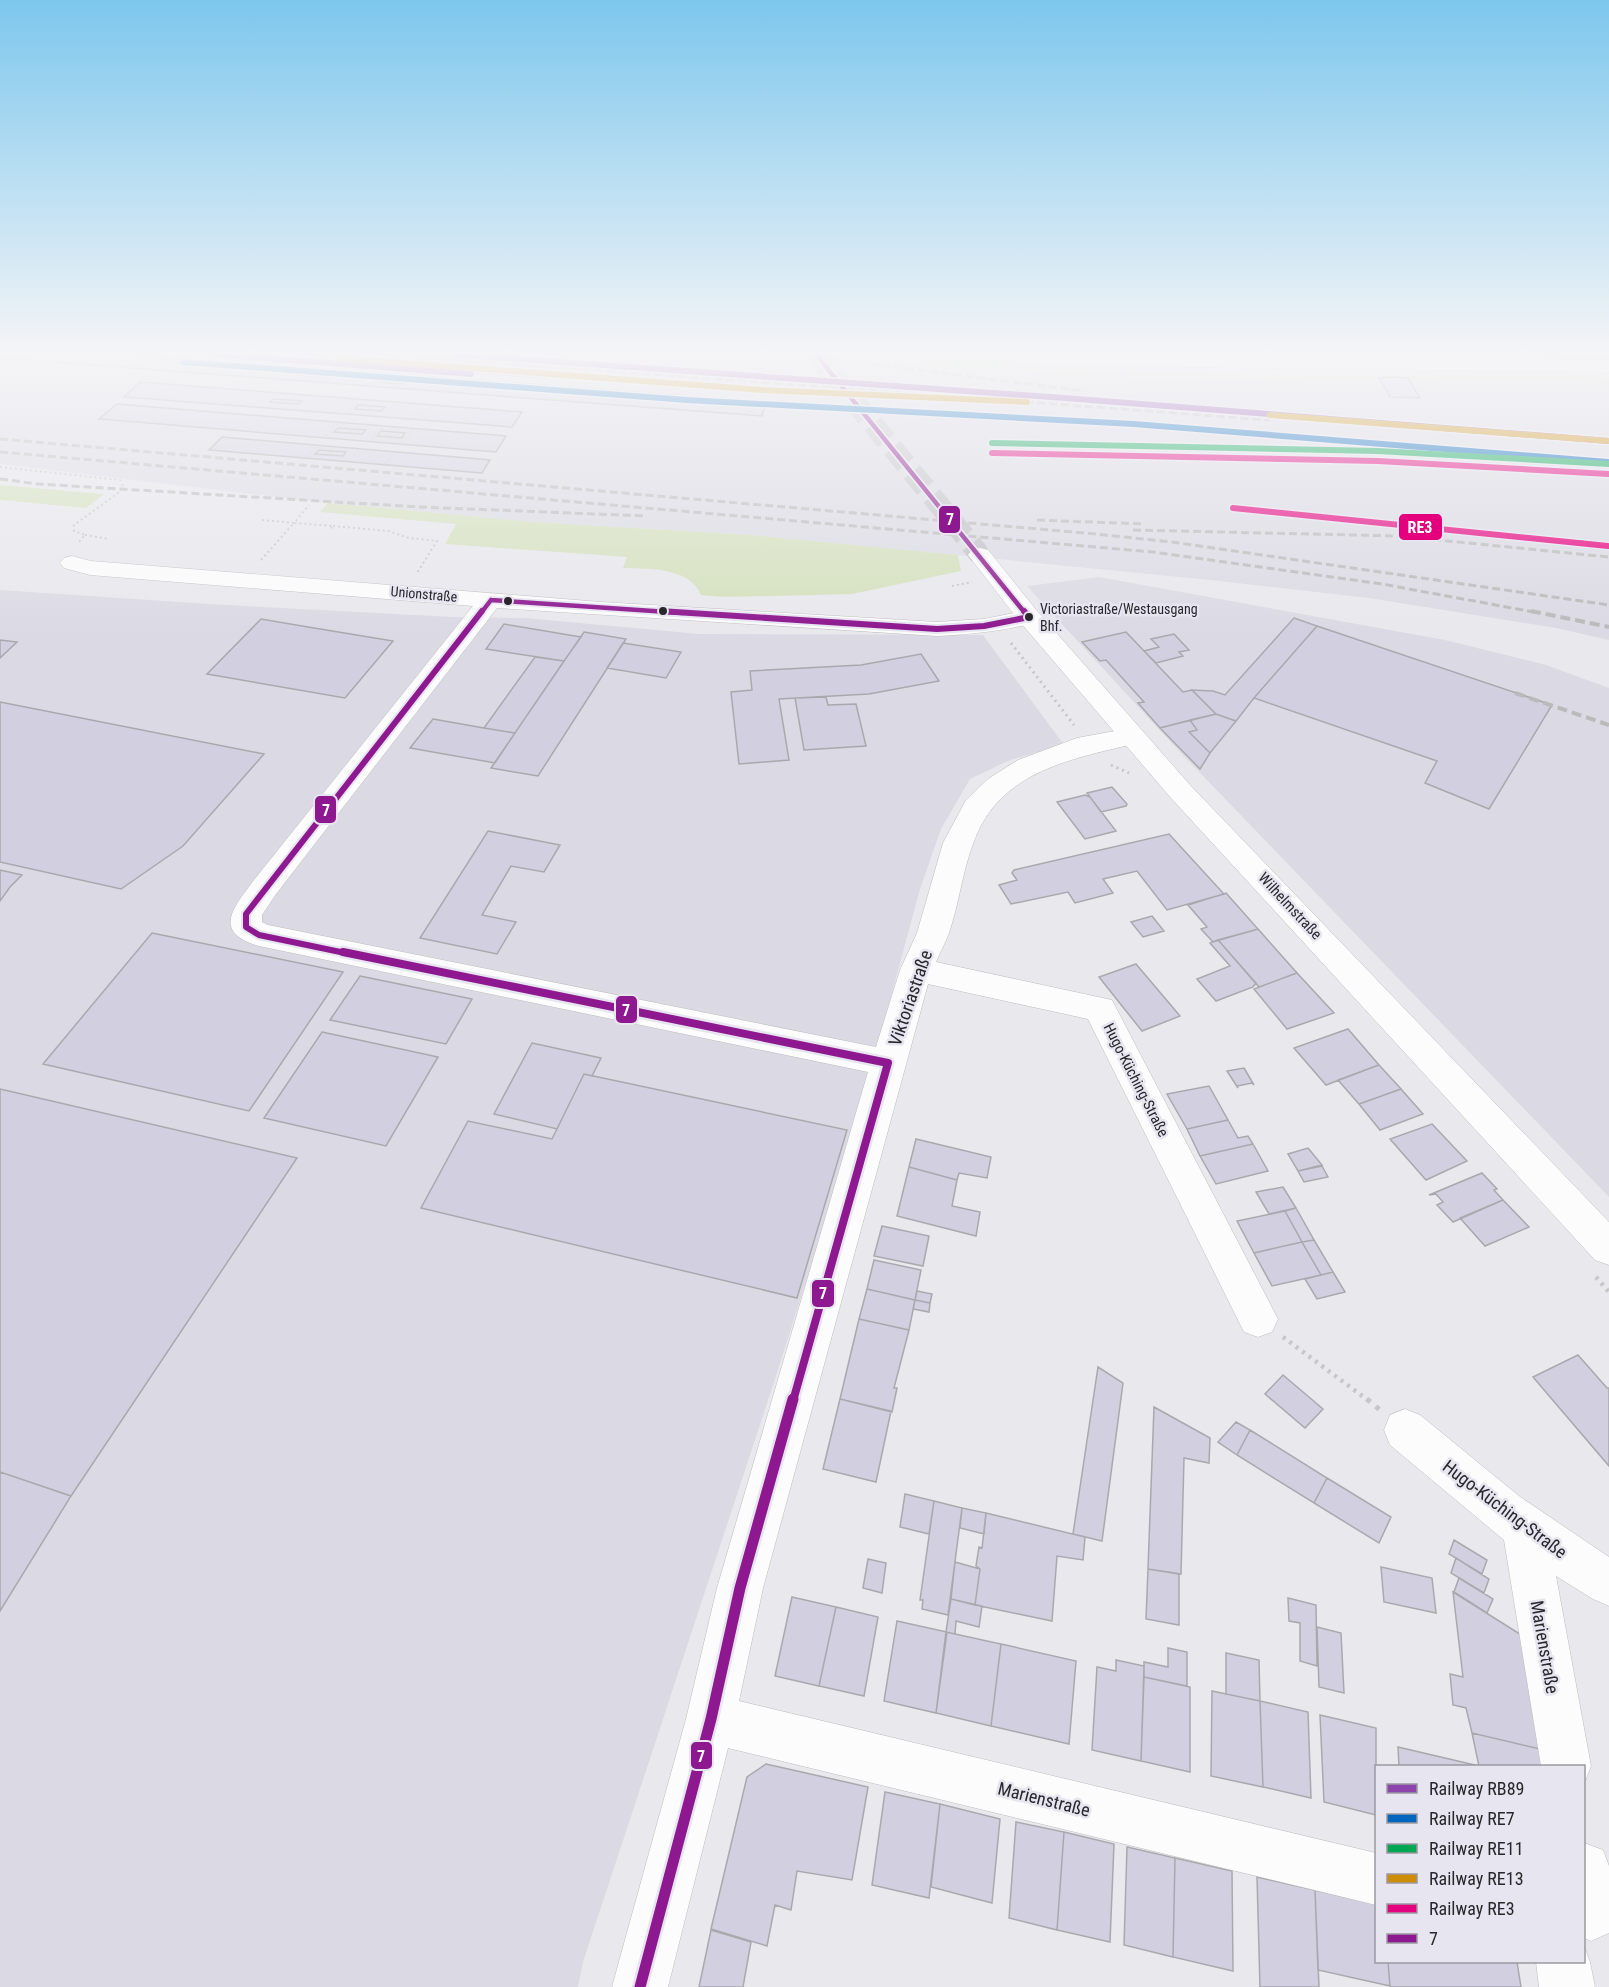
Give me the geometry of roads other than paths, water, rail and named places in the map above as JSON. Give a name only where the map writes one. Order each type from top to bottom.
[{"type":"street","name":"Wilhelmstraße","points":[[980,555],[1029,617],[1131,736],[1609,1248]]},
{"type":"street","name":"Unionstraße","points":[[72,563],[90,568],[491,600],[937,629],[984,626],[1029,617]]},
{"type":"street","points":[[491,600],[265,887],[246,914],[246,927],[259,935],[888,1063]]},
{"type":"street","name":"Viktoriastraße","points":[[640,1987],[711,1719],[740,1588],[888,1063],[916,970],[933,933],[958,843],[976,807],[998,785],[1028,766],[1077,747],[1131,736]]},
{"type":"street","name":"Hugo-Küching-Straße","points":[[916,970],[1100,1009],[1258,1319]]},
{"type":"street","name":"Hugo-Küching-Straße","points":[[1405,1430],[1482,1496],[1525,1528],[1609,1583]]},
{"type":"street","name":"Marienstraße","points":[[1525,1528],[1566,1765]]},
{"type":"street","name":"Marienstraße","points":[[711,1719],[1375,1879]]},
{"type":"street","points":[[1563,1963],[1567,1987]]},
{"type":"tunnel","points":[[890,445],[980,555]]},
{"type":"railway","points":[[66,445],[1172,542],[1609,605]]},
{"type":"railway","points":[[0,452],[1153,552],[1382,584],[1539,613]]},
{"type":"railway","points":[[0,479],[38,484],[419,507],[647,516]]},
{"type":"railway","points":[[1037,520],[1145,524]]},
{"type":"railway","points":[[1133,530],[1398,536],[1609,557]]},
{"type":"railway","points":[[1531,611],[1609,627]]},
{"type":"railway","points":[[1515,693],[1609,725]]},
{"type":"rail line","name":"RE11","points":[[1075,445],[1378,451],[1609,464]]},
{"type":"rail line","name":"RE7","points":[[1393,445],[1608,462]]},
{"type":"rail line","name":"RE3","points":[[992,453],[1378,461],[1608,474]]},
{"type":"rail line","name":"RE3","points":[[1233,508],[1608,546]]},
{"type":"place","name":"Victoriastraße/Westausgang Bhf.","points":[[1029,617]]}]
